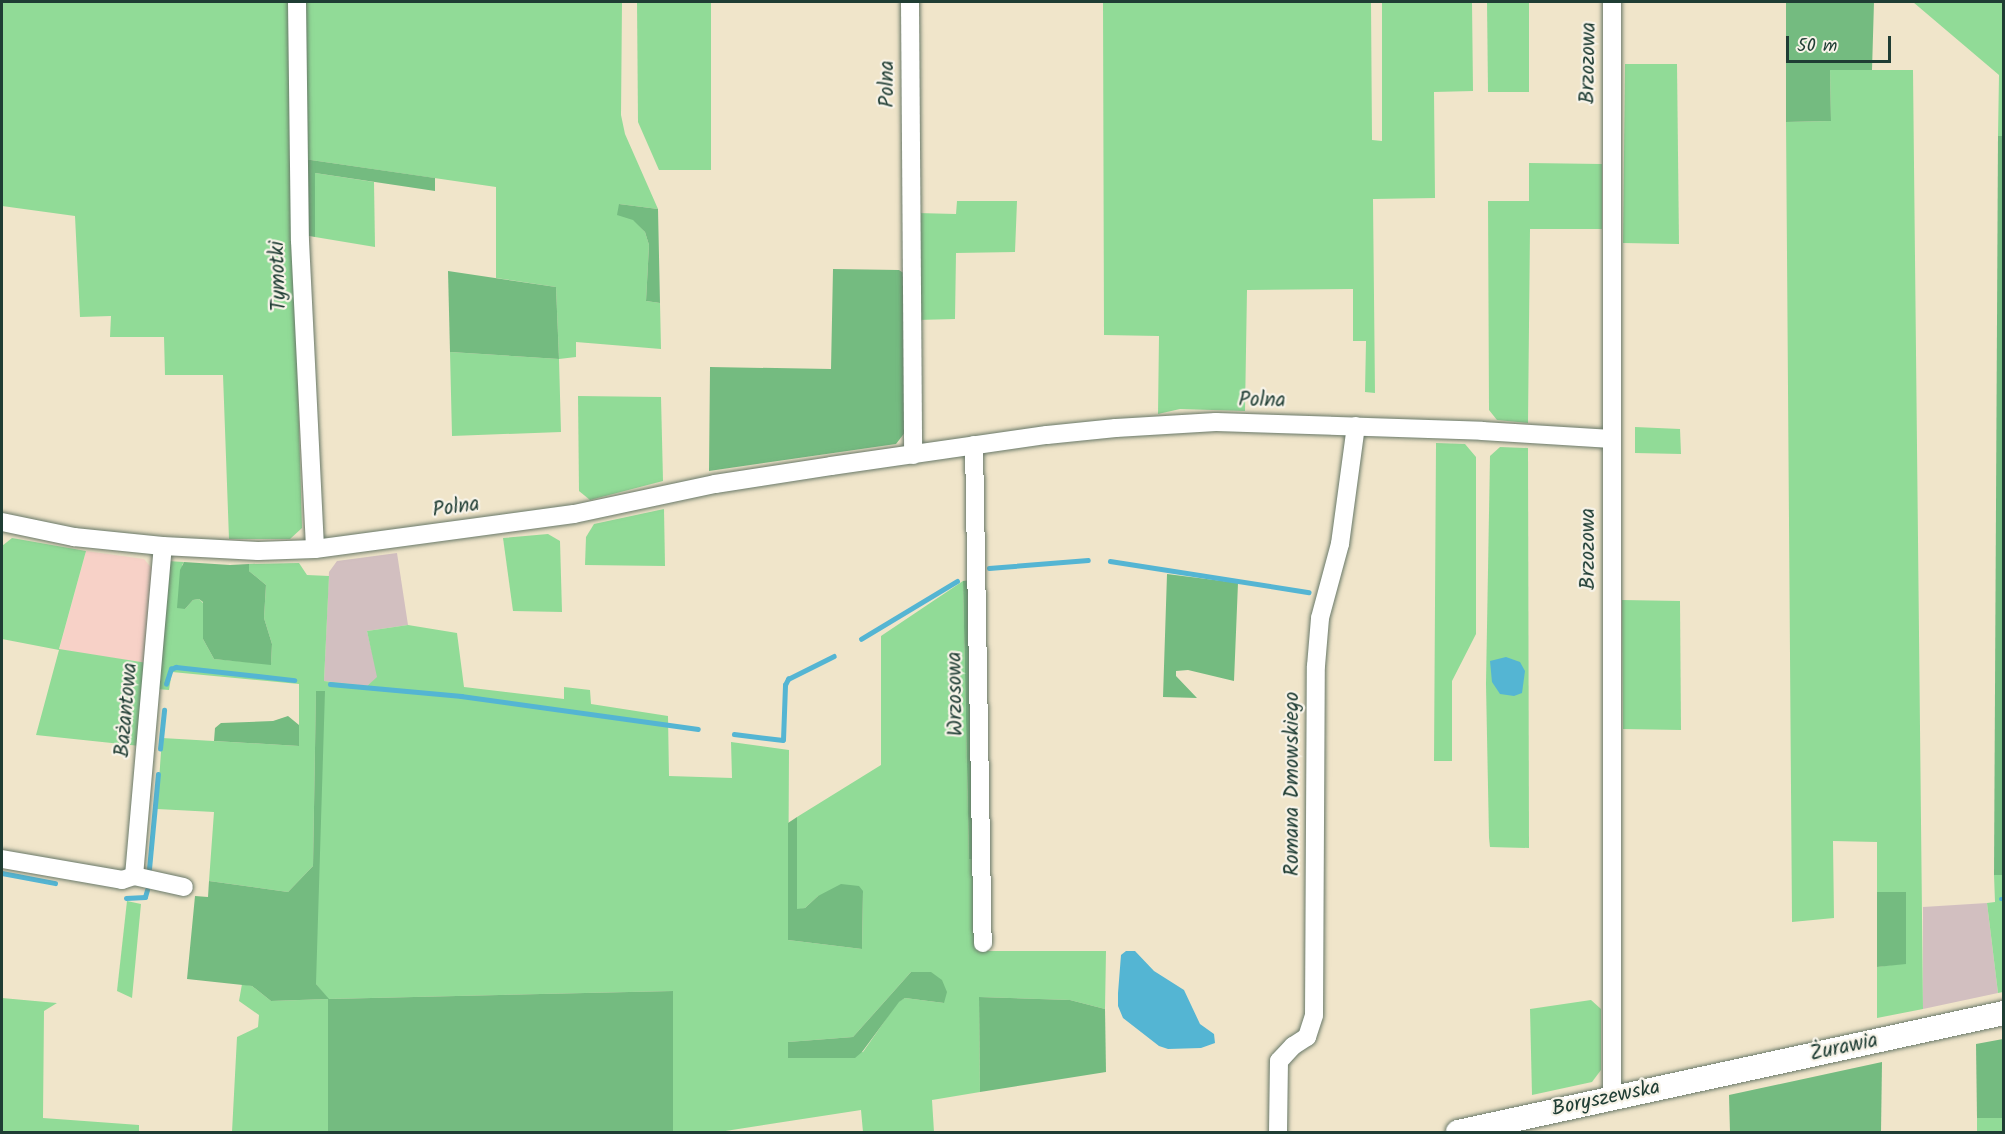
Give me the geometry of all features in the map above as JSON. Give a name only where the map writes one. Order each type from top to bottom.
[{"type":"main road","name":"Żurawia","points":[[1684,1082],[2004,1013]]},
{"type":"main road","name":"Boryszewska","points":[[1458,1132],[1684,1082]]},
{"type":"street","name":"Tymotki","points":[[297,2],[300,241],[315,549]]},
{"type":"street","name":"Polna","points":[[910,2],[913,455]]},
{"type":"street","name":"Brzozowa","points":[[1612,2],[1612,1097]]},
{"type":"street","name":"Polna","points":[[2,522],[74,537],[163,546],[248,550],[315,549],[574,514],[715,484],[974,445],[1104,429],[1216,422],[1356,426],[1612,439]]},
{"type":"street","name":"Romana Dmowskiego","points":[[1278,1132],[1279,1061],[1293,1046],[1307,1037],[1314,1015],[1316,666],[1320,618],[1342,535],[1356,426]]},
{"type":"street","name":"Wrzosowa","points":[[974,445],[983,943]]},
{"type":"street","name":"Bażantowa","points":[[134,876],[163,546]]},
{"type":"street","points":[[2,859],[122,880],[134,876],[184,886]]},
{"type":"shaded area","points":[[86,551],[144,559],[154,571],[147,663],[59,650]]},
{"type":"shaded area","points":[[397,553],[408,625],[367,631],[378,677],[367,686],[324,681],[329,572],[337,561]]},
{"type":"shaded area","points":[[1987,903],[1998,993],[1923,1009],[1923,907]]},
{"type":"green space","points":[[2,2],[293,2],[294,250],[302,528],[290,539],[229,539],[223,375],[165,375],[164,337],[110,337],[111,316],[80,317],[75,216],[2,206]]},
{"type":"green space","points":[[303,2],[622,2],[621,115],[625,134],[658,209],[619,204],[645,232],[649,245],[646,301],[660,303],[661,349],[576,342],[576,357],[559,359],[556,287],[496,278],[496,187],[304,159]]},
{"type":"green space","points":[[637,2],[711,2],[711,170],[659,170],[638,122]]},
{"type":"green space","points":[[1103,2],[1371,2],[1372,140],[1382,141],[1382,2],[1472,2],[1473,91],[1434,92],[1435,198],[1373,199],[1375,393],[1365,392],[1366,341],[1353,341],[1353,289],[1247,290],[1245,411],[1180,409],[1158,414],[1159,336],[1104,335]]},
{"type":"green space","points":[[1487,2],[1529,2],[1529,92],[1488,92]]},
{"type":"green space","points":[[1786,2],[1874,2],[1872,70],[1830,70],[1831,121],[1786,122]]},
{"type":"green space","points":[[1913,2],[2003,2],[2003,136],[1998,136],[1999,75]]},
{"type":"green space","points":[[1625,64],[1677,64],[1679,244],[1623,243]]},
{"type":"green space","points":[[1830,70],[1913,70],[1923,1009],[1877,1018],[1877,967],[1906,963],[1906,892],[1877,892],[1877,842],[1833,841],[1834,918],[1792,922],[1786,122],[1831,121]]},
{"type":"green space","points":[[1998,136],[2004,136],[2004,875],[1994,875]]},
{"type":"green space","points":[[304,159],[435,178],[435,191],[315,173],[315,237],[304,235]]},
{"type":"green space","points":[[1529,163],[1602,164],[1602,229],[1530,229],[1528,423],[1497,420],[1489,410],[1488,201],[1529,201]]},
{"type":"green space","points":[[315,173],[374,182],[375,247],[315,237]]},
{"type":"green space","points":[[957,201],[1017,201],[1015,252],[956,253],[955,319],[917,320],[917,213],[956,214]]},
{"type":"green space","points":[[619,204],[658,209],[660,303],[646,301],[649,245],[645,232],[633,220],[617,215]]},
{"type":"green space","points":[[833,269],[899,270],[905,274],[906,431],[896,444],[709,471],[710,367],[831,369]]},
{"type":"green space","points":[[448,271],[556,287],[559,359],[450,352]]},
{"type":"green space","points":[[450,352],[559,359],[561,432],[452,436]]},
{"type":"green space","points":[[578,396],[661,397],[663,481],[590,500],[579,491]]},
{"type":"green space","points":[[1635,427],[1680,429],[1681,454],[1635,453]]},
{"type":"green space","points":[[1436,443],[1465,444],[1476,457],[1476,634],[1452,681],[1452,761],[1434,761]]},
{"type":"green space","points":[[1500,447],[1528,448],[1529,848],[1490,847],[1489,838],[1486,684],[1490,456]]},
{"type":"green space","points":[[664,509],[665,566],[585,565],[586,537],[594,524]]},
{"type":"green space","points":[[548,534],[560,541],[562,612],[513,611],[503,538]]},
{"type":"green space","points":[[12,538],[86,551],[59,649],[147,663],[140,746],[36,735],[59,650],[2,639],[2,546]]},
{"type":"green space","points":[[167,561],[184,562],[182,565],[185,609],[193,600],[199,599],[203,603],[203,639],[214,659],[271,664],[272,644],[264,618],[266,585],[249,571],[249,564],[299,563],[307,575],[329,576],[324,681],[367,686],[377,677],[367,631],[408,625],[457,633],[464,687],[564,699],[564,687],[590,690],[591,704],[668,716],[669,776],[732,778],[731,742],[789,750],[788,940],[862,949],[863,891],[818,896],[805,908],[797,910],[797,817],[881,765],[881,636],[963,581],[969,859],[977,859],[978,951],[1106,951],[1105,1009],[1070,1000],[979,997],[980,1092],[932,1100],[934,1132],[863,1132],[861,1110],[719,1132],[673,1132],[673,991],[328,999],[315,983],[316,691],[313,866],[288,892],[209,881],[214,812],[157,809],[162,738],[299,746],[299,684],[172,672],[169,690],[157,689]],"holes":[[[911,972],[944,1003],[905,998],[898,1002],[863,1052],[788,1058],[788,1042],[853,1037]]]},
{"type":"green space","points":[[184,562],[249,564],[249,571],[266,585],[264,618],[272,644],[271,665],[214,659],[203,639],[203,602],[199,599],[193,600],[185,609],[177,608],[180,570]]},
{"type":"green space","points":[[1167,574],[1238,583],[1234,681],[1188,670],[1176,671],[1176,676],[1197,698],[1163,697]]},
{"type":"green space","points":[[971,580],[977,859],[969,859],[963,581]]},
{"type":"green space","points":[[1622,600],[1680,601],[1681,730],[1623,729]]},
{"type":"green space","points":[[316,691],[325,691],[316,984],[329,999],[673,991],[673,1132],[328,1132],[328,999],[271,1001],[252,986],[187,979],[195,896],[208,897],[209,881],[288,892],[313,866]]},
{"type":"green space","points":[[288,716],[299,725],[299,746],[214,741],[215,728],[221,723],[273,721]]},
{"type":"green space","points":[[797,817],[797,909],[805,908],[818,896],[841,884],[859,886],[863,891],[862,949],[788,940],[788,823]]},
{"type":"green space","points":[[1994,875],[2003,875],[2003,992],[1998,993],[1987,903],[1995,902]]},
{"type":"green space","points":[[1877,892],[1906,892],[1906,964],[1877,967]]},
{"type":"green space","points":[[127,901],[141,904],[132,998],[117,991]]},
{"type":"green space","points":[[911,972],[931,972],[942,980],[947,992],[944,1003],[905,998],[899,1002],[855,1058],[788,1058],[788,1042],[853,1037]]},
{"type":"green space","points":[[242,984],[252,986],[271,1001],[328,999],[328,1132],[232,1132],[237,1037],[258,1027],[259,1015],[239,1001]]},
{"type":"green space","points":[[979,997],[1070,1000],[1105,1009],[1106,1072],[980,1092]]},
{"type":"green space","points":[[2,998],[57,1003],[44,1011],[43,1118],[139,1125],[139,1132],[2,1132]]},
{"type":"green space","points":[[1591,1000],[1601,1009],[1601,1070],[1592,1082],[1532,1095],[1530,1009]]},
{"type":"green space","points":[[2003,1039],[2003,1118],[1977,1118],[1976,1044]]},
{"type":"green space","points":[[1882,1062],[1881,1132],[1730,1132],[1729,1095]]},
{"type":"green space","points":[[1977,1118],[2003,1118],[2003,1132],[1977,1132]]},
{"type":"water","points":[[1506,657],[1520,662],[1525,671],[1522,693],[1514,696],[1500,694],[1492,682],[1490,661]]},
{"type":"water","points":[[1126,951],[1135,951],[1154,971],[1184,990],[1200,1024],[1214,1034],[1215,1043],[1201,1048],[1168,1049],[1159,1046],[1123,1018],[1118,1006],[1118,993],[1121,955]]},
{"type":"waterway","points":[[989,568],[1088,560]]},
{"type":"waterway","points":[[1110,561],[1309,592]]},
{"type":"waterway","points":[[861,639],[957,581]]},
{"type":"waterway","points":[[734,734],[783,740],[785,685],[788,679],[834,656]]},
{"type":"waterway","points":[[166,684],[171,669],[176,667],[294,680]]},
{"type":"waterway","points":[[330,684],[461,696],[698,729]]},
{"type":"waterway","points":[[160,749],[164,710]]},
{"type":"waterway","points":[[149,869],[158,774]]},
{"type":"waterway","points":[[2,873],[55,883]]},
{"type":"waterway","points":[[126,898],[145,897],[147,890]]}]
